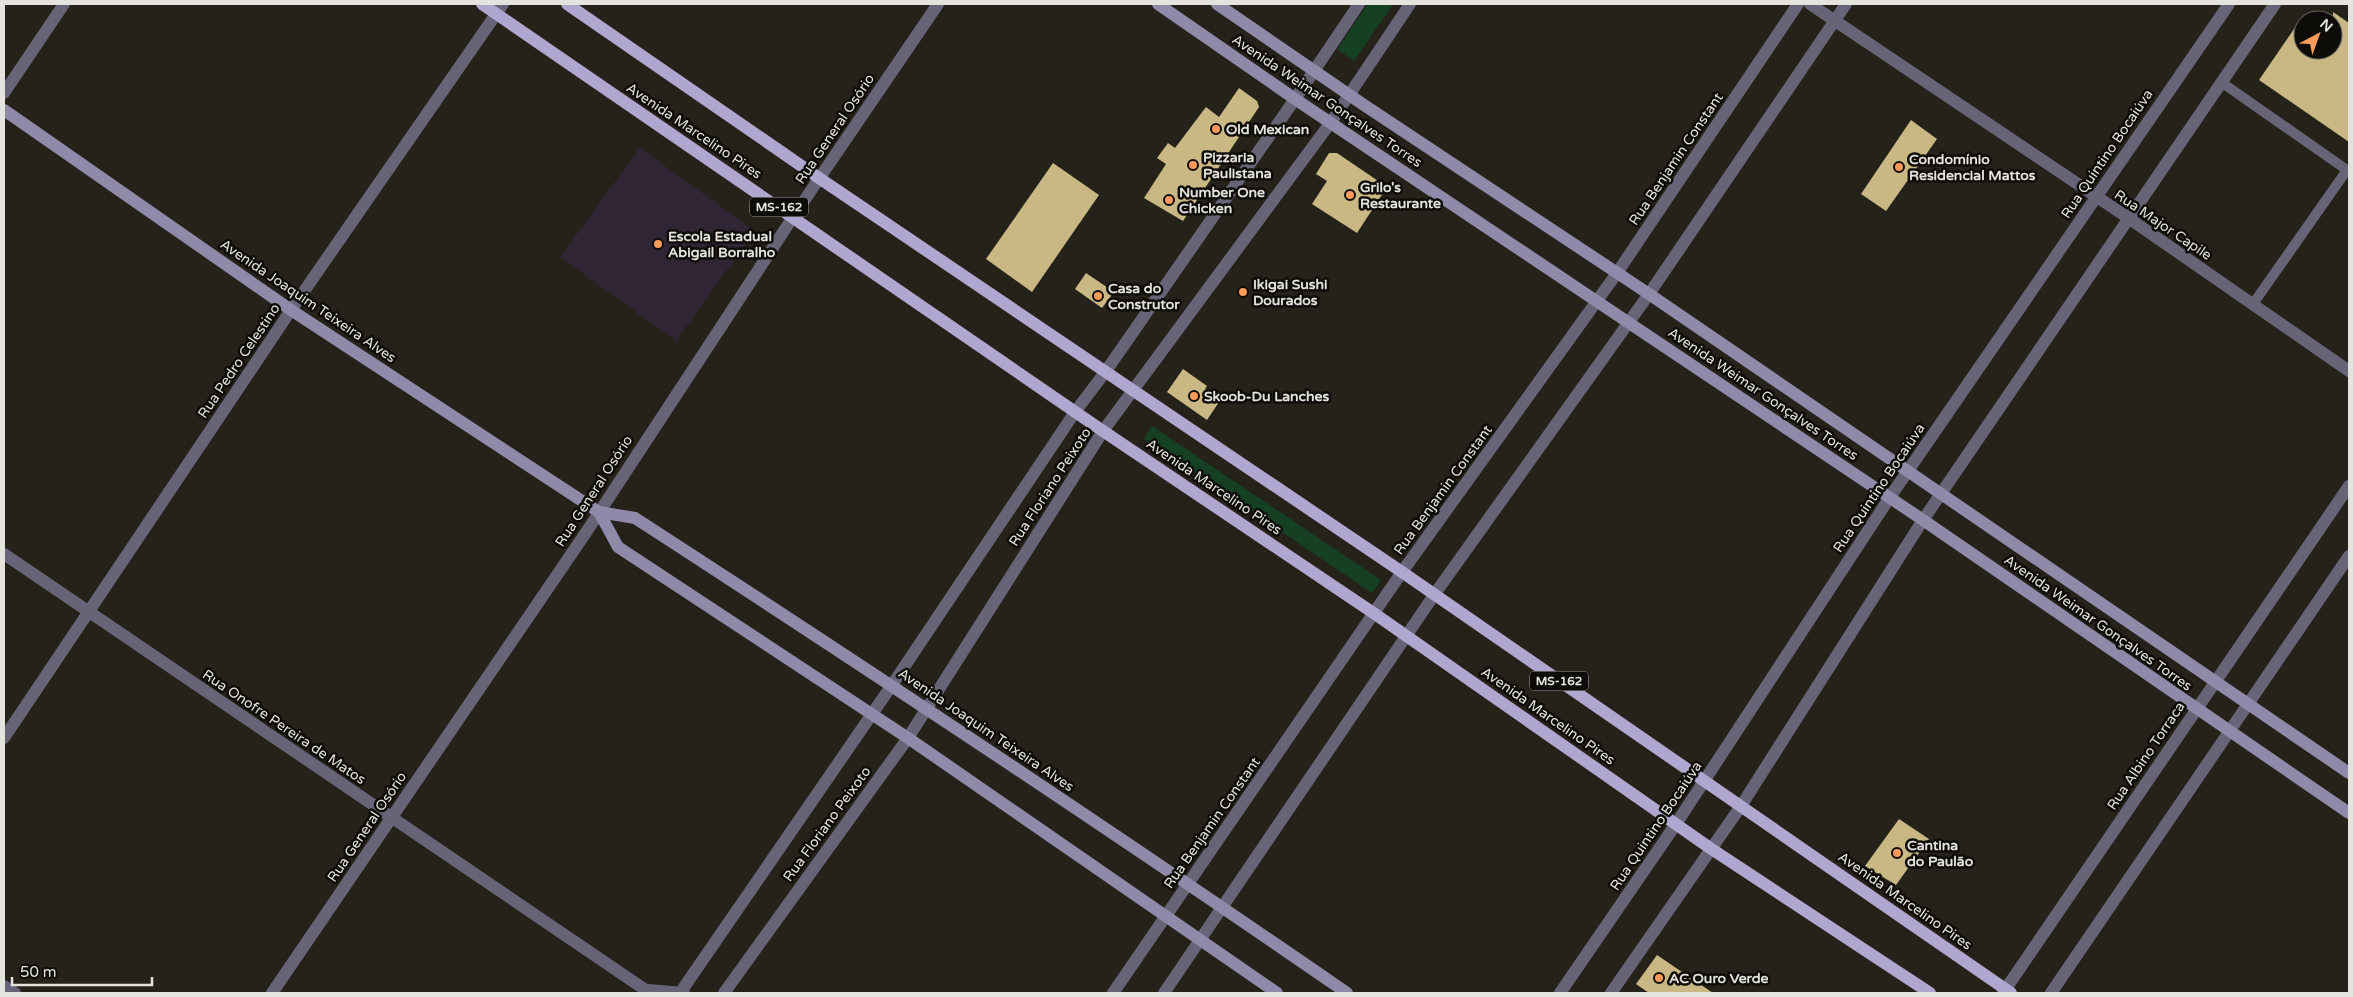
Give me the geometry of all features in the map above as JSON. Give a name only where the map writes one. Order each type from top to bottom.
[{"type":"main road","name":"Avenida Marcelino Pires","points":[[482,4],[500,9],[793,217],[1075,412],[1375,614],[1710,848],[1930,993]]},
{"type":"main road","name":"Avenida Marcelino Pires","points":[[567,4],[819,178],[1106,370],[1402,572],[2006,992]]},
{"type":"main road","name":"Avenida Weimar Gonçalves Torres","points":[[1158,4],[1296,99],[1923,520],[2349,813]]},
{"type":"main road","name":"Avenida Weimar Gonçalves Torres","points":[[1217,4],[1349,95],[1649,294],[1941,493],[2216,684],[2249,704],[2349,773]]},
{"type":"main road","name":"Avenida Joaquim Teixeira Alves","points":[[4,110],[291,310],[599,512],[635,518],[892,685],[1189,883],[1222,908],[1347,993]]},
{"type":"main road","name":"Avenida Joaquim Teixeira Alves","points":[[599,512],[618,548],[908,738],[1277,993]]},
{"type":"street","points":[[4,93],[64,4]]},
{"type":"street","name":"Rua General Osório","points":[[272,993],[599,512],[819,178],[938,4]]},
{"type":"street","name":"Rua Floriano Peixoto","points":[[682,993],[872,715],[1075,412],[1296,99],[1358,4]]},
{"type":"street","name":"Rua Floriano Peixoto","points":[[724,993],[908,738],[1103,431],[1332,122],[1410,4]]},
{"type":"street","name":"Rua Benjamin Constant","points":[[1113,993],[1375,614],[1402,572],[1617,273],[1798,4]]},
{"type":"street","name":"Rua Major Capile","points":[[1810,4],[2127,218],[2349,371]]},
{"type":"street","points":[[1164,993],[1434,595],[1649,294],[1846,4]]},
{"type":"street","name":"Rua Quintino Bocaiúva","points":[[1560,993],[1704,782],[1908,471],[2229,4]]},
{"type":"street","points":[[1611,993],[1741,806],[1941,493],[2127,218],[2275,4]]},
{"type":"street","name":"Rua Pedro Celestino","points":[[4,738],[291,310],[500,9]]},
{"type":"street","name":"Rua Albino Torraca","points":[[2006,992],[2196,709],[2216,684],[2349,486]]},
{"type":"street","name":"Rua Onofre Pereira de Matos","points":[[4,554],[649,992],[682,993]]},
{"type":"street","points":[[2051,993],[2349,556]]},
{"type":"street","points":[[4,986],[15,993]]},
{"type":"lane","points":[[2221,82],[2347,170],[2253,304]]},
{"type":"shaded area","name":"Escola Estadual Abigail Borralho","points":[[640,148],[755,231],[676,341],[560,257]]},
{"type":"green space","points":[[1368,4],[1393,4],[1354,61],[1337,49]]},
{"type":"green space","points":[[1152,426],[1381,580],[1372,593],[1144,439]]},
{"type":"building","points":[[2343,19],[2349,23],[2349,142],[2259,80],[2293,31],[2293,60],[2343,60]]},
{"type":"building","points":[[1239,88],[1257,101],[1259,107],[1183,221],[1144,198],[1166,164],[1157,158],[1168,143],[1175,148],[1206,107],[1219,117]]},
{"type":"building","name":"Condomínio Residencial Mattos","points":[[1911,120],[1937,139],[1886,211],[1861,194]]},
{"type":"building","name":"Grilo's Restaurante","points":[[1329,153],[1337,153],[1387,187],[1357,233],[1312,204],[1327,181],[1316,174]]},
{"type":"building","points":[[1053,163],[1099,195],[1032,292],[986,259]]},
{"type":"building","name":"Casa do Construtor","points":[[1086,273],[1114,292],[1102,308],[1075,289]]},
{"type":"building","name":"Skoob-Du Lanches","points":[[1183,369],[1207,386],[1205,389],[1221,399],[1207,420],[1167,392]]},
{"type":"building","name":"Cantina do Paulão","points":[[1899,819],[1929,839],[1896,885],[1865,866]]},
{"type":"building","name":"AC Ouro Verde","points":[[1657,955],[1713,993],[1649,993],[1636,984]]},
{"type":"place","name":"Old Mexican","points":[[1216,129]]},
{"type":"place","name":"Pizzaria Paulistana","points":[[1193,165]]},
{"type":"place","name":"Condomínio Residencial Mattos","points":[[1899,167]]},
{"type":"place","name":"Grilo's Restaurante","points":[[1350,195]]},
{"type":"place","name":"Number One Chicken","points":[[1169,200]]},
{"type":"place","name":"Escola Estadual Abigail Borralho","points":[[658,244]]},
{"type":"place","name":"Ikigai Sushi Dourados","points":[[1243,292]]},
{"type":"place","name":"Casa do Construtor","points":[[1098,296]]},
{"type":"place","name":"Skoob-Du Lanches","points":[[1194,396]]},
{"type":"place","name":"Cantina do Paulão","points":[[1897,853]]},
{"type":"place","name":"AC Ouro Verde","points":[[1659,978]]}]
